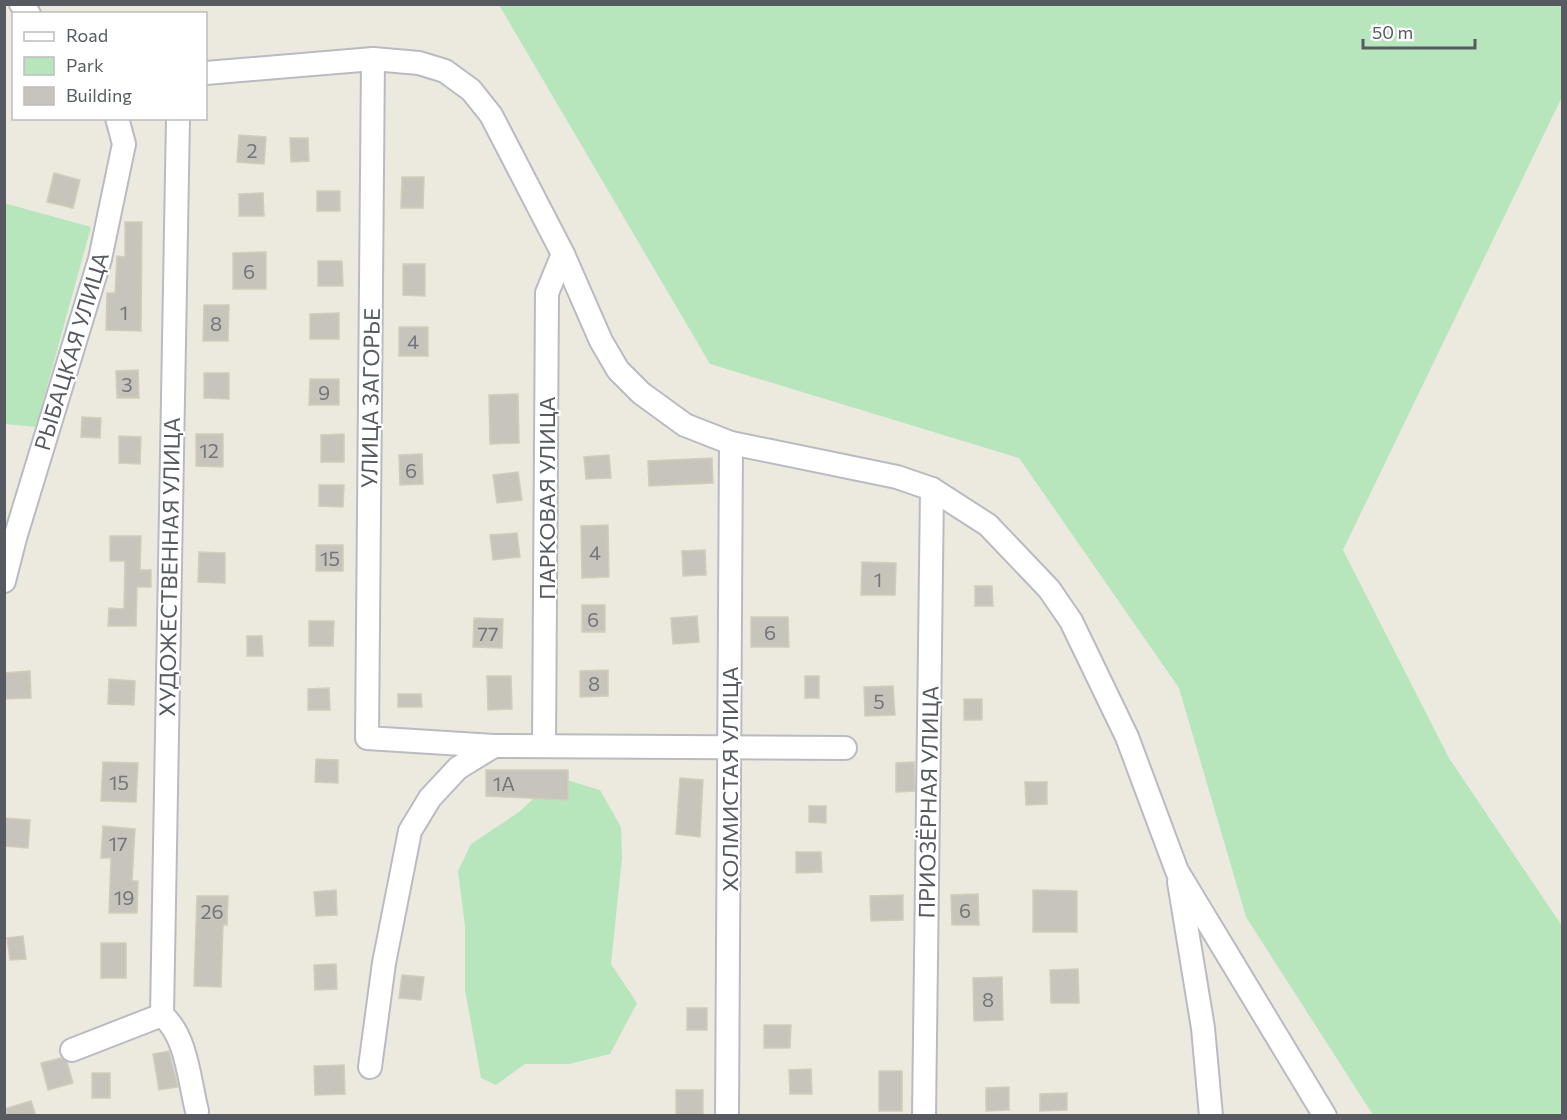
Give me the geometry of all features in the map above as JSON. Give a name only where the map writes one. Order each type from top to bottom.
[{"type":"street","points":[[207,73],[373,58],[419,63],[445,71],[471,90],[491,115],[563,254],[601,341],[618,370],[662,410],[685,424],[730,443],[848,465],[897,477],[932,489],[988,525],[1050,589],[1071,621],[1127,737],[1178,871],[1325,1116]]},
{"type":"street","name":"УЛИЦА ЗАГОРЬЕ","points":[[373,58],[367,738],[494,746]]},
{"type":"street","name":"РЫБАЦКАЯ УЛИЦА","points":[[4,581],[100,259],[124,144],[118,120]]},
{"type":"street","name":"ХУДОЖЕСТВЕННАЯ УЛИЦА","points":[[162,1015],[178,120]]},
{"type":"street","name":"ПАРКОВАЯ УЛИЦА","points":[[544,746],[547,293],[563,254]]},
{"type":"street","name":"ХОЛМИСТАЯ УЛИЦА","points":[[727,1116],[730,443]]},
{"type":"street","name":"ПРИОЗЁРНАЯ УЛИЦА","points":[[924,1116],[932,489]]},
{"type":"street","points":[[369,1067],[384,963],[410,831],[430,798],[458,768],[494,746],[845,748]]},
{"type":"street","points":[[1178,871],[1203,1028],[1211,1116]]},
{"type":"street","points":[[72,1050],[162,1015],[171,1023],[178,1035],[197,1111]]},
{"type":"green space","points":[[499,5],[1562,5],[1562,97],[1343,550],[1449,758],[1562,926],[1562,1115],[1373,1115],[1246,917],[1179,688],[1019,458],[710,364]]},
{"type":"green space","points":[[4,203],[91,227],[36,427],[5,424]]},
{"type":"green space","points":[[557,777],[600,790],[621,827],[622,858],[611,964],[637,1003],[610,1054],[569,1064],[525,1064],[496,1085],[481,1078],[465,990],[465,926],[458,871],[471,844],[519,812]]},
{"type":"building","points":[[239,135],[266,137],[264,164],[237,162]]},
{"type":"building","points":[[290,138],[308,138],[309,161],[291,162]]},
{"type":"building","points":[[54,173],[80,180],[73,208],[47,202]]},
{"type":"building","points":[[402,177],[424,177],[423,208],[401,208]]},
{"type":"building","points":[[317,191],[340,191],[340,211],[317,211]]},
{"type":"building","points":[[263,193],[264,216],[239,216],[239,194]]},
{"type":"building","points":[[125,222],[142,222],[141,331],[106,330],[107,293],[115,293],[117,256],[125,257]]},
{"type":"building","points":[[266,252],[266,289],[233,289],[233,253]]},
{"type":"building","points":[[318,261],[342,261],[343,286],[318,286]]},
{"type":"building","points":[[403,264],[425,264],[425,296],[403,295]]},
{"type":"building","points":[[204,305],[229,305],[228,341],[203,341]]},
{"type":"building","points":[[339,313],[339,339],[310,339],[310,314]]},
{"type":"building","points":[[399,327],[428,327],[428,356],[399,356]]},
{"type":"building","points":[[138,370],[139,398],[117,398],[116,371]]},
{"type":"building","points":[[204,373],[229,373],[229,399],[204,398]]},
{"type":"building","points":[[310,379],[339,379],[339,405],[309,405]]},
{"type":"building","points":[[518,394],[519,443],[490,444],[489,395]]},
{"type":"building","points":[[82,417],[101,418],[100,438],[81,437]]},
{"type":"building","points":[[196,434],[223,434],[223,467],[196,466]]},
{"type":"building","points":[[344,434],[344,462],[321,462],[321,435]]},
{"type":"building","points":[[119,436],[141,437],[140,464],[119,463]]},
{"type":"building","points":[[422,454],[423,484],[400,485],[399,455]]},
{"type":"building","points":[[609,455],[611,478],[586,479],[584,457]]},
{"type":"building","points":[[712,458],[713,483],[649,486],[648,461]]},
{"type":"building","points":[[518,472],[522,500],[497,503],[493,475]]},
{"type":"building","points":[[319,485],[344,485],[343,507],[319,506]]},
{"type":"building","points":[[608,525],[609,577],[582,578],[581,526]]},
{"type":"building","points":[[517,533],[520,557],[493,560],[490,535]]},
{"type":"building","points":[[110,536],[141,536],[140,570],[151,570],[151,587],[137,587],[136,626],[108,626],[109,608],[124,609],[125,561],[110,561]]},
{"type":"building","points":[[316,545],[343,545],[343,571],[316,571]]},
{"type":"building","points":[[705,550],[706,575],[683,576],[682,551]]},
{"type":"building","points":[[199,552],[225,553],[225,583],[198,582]]},
{"type":"building","points":[[862,562],[896,563],[895,595],[861,595]]},
{"type":"building","points":[[975,586],[992,586],[993,606],[975,606]]},
{"type":"building","points":[[582,605],[605,605],[605,632],[582,632]]},
{"type":"building","points":[[697,616],[699,642],[673,644],[671,618]]},
{"type":"building","points":[[751,617],[788,617],[789,647],[751,647]]},
{"type":"building","points":[[474,618],[503,619],[502,648],[473,647]]},
{"type":"building","points":[[309,621],[334,621],[333,646],[309,646]]},
{"type":"building","points":[[247,636],[262,636],[263,656],[247,656]]},
{"type":"building","points":[[608,670],[608,696],[580,697],[580,671]]},
{"type":"building","points":[[30,671],[31,698],[4,699],[4,673]]},
{"type":"building","points":[[487,676],[511,676],[512,709],[488,710]]},
{"type":"building","points":[[805,676],[819,676],[819,698],[805,698]]},
{"type":"building","points":[[109,679],[135,681],[134,705],[108,704]]},
{"type":"building","points":[[893,686],[895,715],[865,716],[864,687]]},
{"type":"building","points":[[329,688],[330,710],[308,710],[308,689]]},
{"type":"building","points":[[398,694],[421,694],[422,707],[398,707]]},
{"type":"building","points":[[964,699],[982,699],[982,720],[964,720]]},
{"type":"building","points":[[316,759],[338,760],[338,783],[315,782]]},
{"type":"building","points":[[103,762],[138,763],[136,802],[101,801]]},
{"type":"building","points":[[914,762],[915,791],[896,792],[896,763]]},
{"type":"building","points":[[486,770],[568,770],[568,800],[486,796]]},
{"type":"building","points":[[680,778],[703,780],[700,837],[676,834]]},
{"type":"building","points":[[1025,782],[1047,782],[1047,804],[1026,805]]},
{"type":"building","points":[[809,806],[826,806],[826,823],[809,822]]},
{"type":"building","points":[[4,818],[30,820],[28,848],[4,846]]},
{"type":"building","points":[[103,826],[135,829],[132,881],[138,881],[137,913],[109,913],[111,858],[101,858]]},
{"type":"building","points":[[796,852],[821,852],[822,872],[796,873]]},
{"type":"building","points":[[336,890],[337,915],[316,916],[314,892]]},
{"type":"building","points":[[1033,890],[1077,891],[1077,932],[1033,932]]},
{"type":"building","points":[[978,894],[979,925],[952,925],[951,895]]},
{"type":"building","points":[[903,895],[903,920],[871,921],[870,896]]},
{"type":"building","points":[[197,896],[228,896],[227,925],[223,925],[221,987],[194,986]]},
{"type":"building","points":[[23,936],[26,959],[10,960],[7,938]]},
{"type":"building","points":[[101,943],[126,943],[126,978],[101,978]]},
{"type":"building","points":[[336,964],[337,989],[315,990],[314,965]]},
{"type":"building","points":[[1078,969],[1079,1003],[1051,1003],[1050,970]]},
{"type":"building","points":[[402,975],[424,977],[421,1000],[399,998]]},
{"type":"building","points":[[1002,977],[1003,1020],[974,1021],[973,978]]},
{"type":"building","points":[[687,1008],[707,1008],[707,1030],[687,1030]]},
{"type":"building","points":[[764,1025],[791,1025],[790,1048],[764,1048]]},
{"type":"building","points":[[169,1051],[178,1087],[159,1090],[153,1054]]},
{"type":"building","points":[[61,1058],[67,1062],[73,1083],[48,1090],[41,1063]]},
{"type":"building","points":[[344,1065],[345,1094],[315,1095],[314,1066]]},
{"type":"building","points":[[811,1069],[812,1094],[790,1094],[789,1070]]},
{"type":"building","points":[[879,1071],[902,1071],[902,1111],[879,1111]]},
{"type":"building","points":[[92,1073],[110,1073],[110,1098],[92,1098]]},
{"type":"building","points":[[1009,1087],[1009,1110],[986,1111],[986,1088]]},
{"type":"building","points":[[676,1090],[703,1090],[703,1116],[676,1116]]},
{"type":"building","points":[[1067,1093],[1067,1110],[1040,1111],[1040,1094]]},
{"type":"building","points":[[31,1101],[36,1116],[4,1116],[4,1109]]}]
